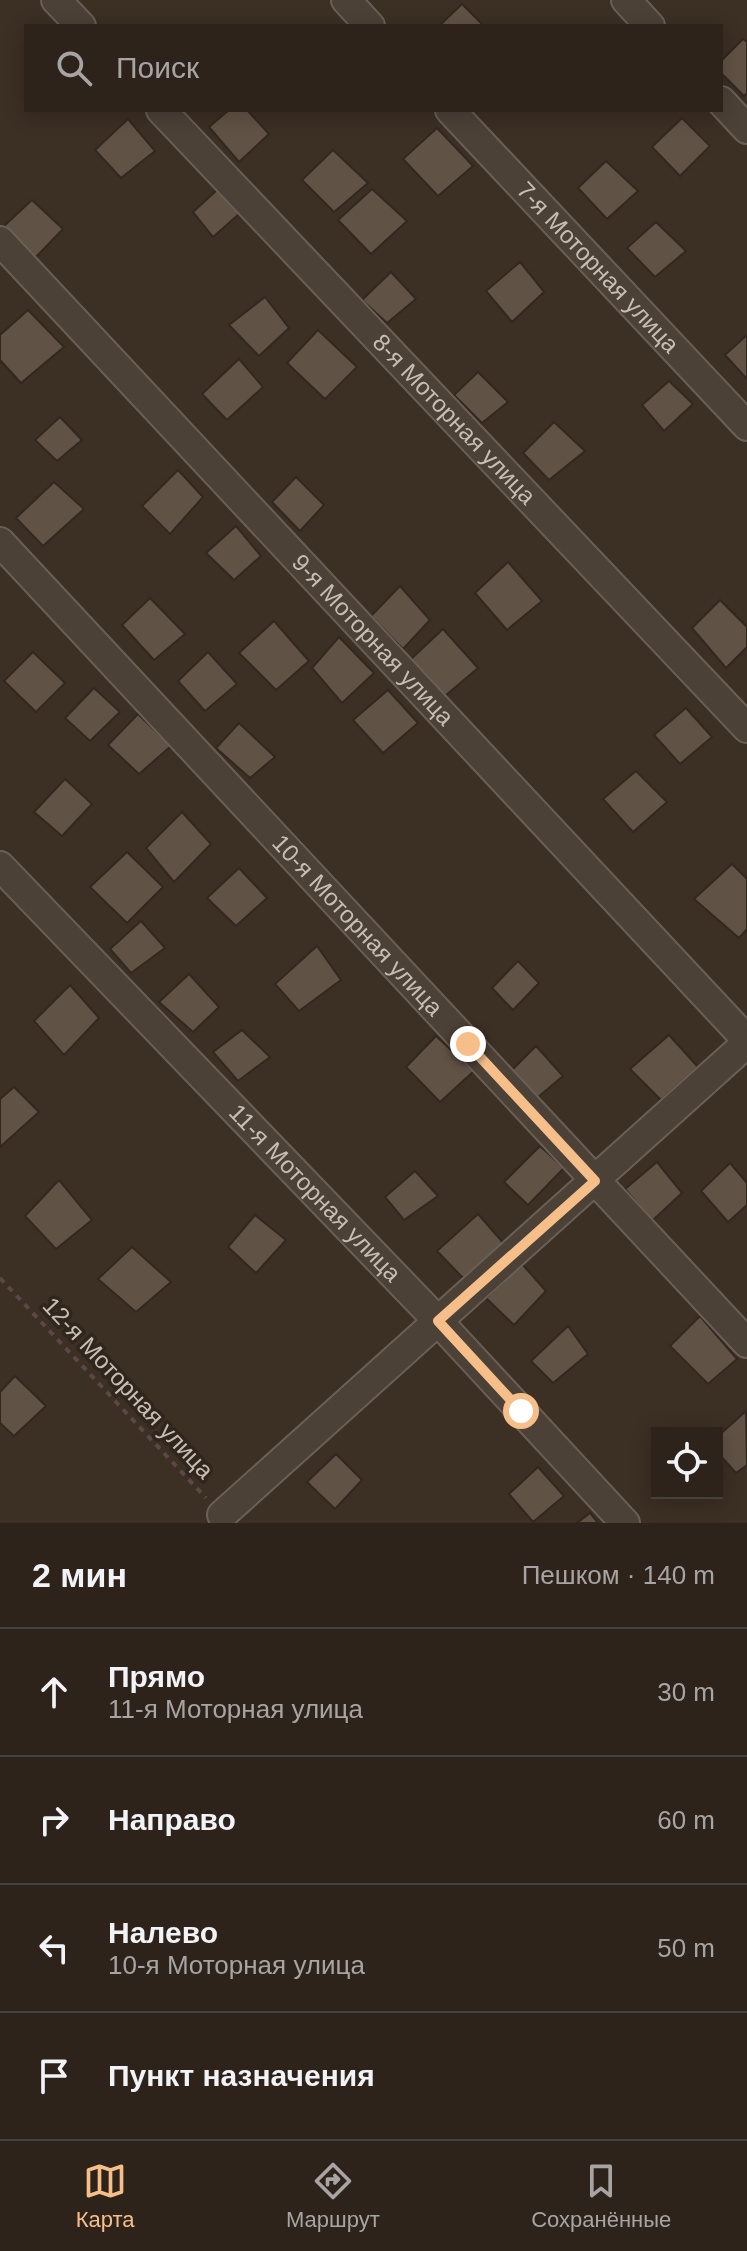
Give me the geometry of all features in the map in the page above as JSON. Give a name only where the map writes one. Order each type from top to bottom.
[{"type":"street","points":[[56,0],[79,24]]},
{"type":"street","points":[[346,0],[368,24]]},
{"type":"street","points":[[626,0],[648,24]]},
{"type":"street","points":[[723,103],[747,129]]},
{"type":"street","name":"8-я Моторная улица","points":[[163,112],[747,728]]},
{"type":"street","name":"7-я Моторная улица","points":[[452,112],[747,426]]},
{"type":"street","name":"9-я Моторная улица","points":[[0,241],[747,1042]]},
{"type":"street","name":"10-я Моторная улица","points":[[0,542],[747,1343]]},
{"type":"street","name":"11-я Моторная улица","points":[[0,866],[438,1321],[625,1523]]},
{"type":"street","points":[[222,1515],[747,1042]]},
{"type":"path","name":"12-я Моторная улица","points":[[0,1278],[222,1515]]},
{"type":"building","points":[[462,4],[482,24],[441,24]]},
{"type":"building","points":[[743,39],[747,42],[747,93],[744,96],[723,75],[723,59]]},
{"type":"building","points":[[227,112],[249,112],[269,134],[239,162],[209,127]]},
{"type":"building","points":[[682,118],[710,146],[680,176],[652,147]]},
{"type":"building","points":[[128,119],[155,151],[121,178],[95,150]]},
{"type":"building","points":[[437,128],[473,166],[438,196],[403,159]]},
{"type":"building","points":[[333,150],[368,183],[334,212],[302,180]]},
{"type":"building","points":[[606,161],[638,191],[607,219],[578,188]]},
{"type":"building","points":[[372,189],[407,221],[371,254],[338,220]]},
{"type":"building","points":[[217,190],[239,214],[213,237],[193,212]]},
{"type":"building","points":[[32,200],[63,229],[35,258],[4,226]]},
{"type":"building","points":[[656,222],[686,251],[655,277],[627,248]]},
{"type":"building","points":[[520,262],[544,292],[512,322],[486,291]]},
{"type":"building","points":[[391,272],[416,299],[387,323],[362,300]]},
{"type":"building","points":[[265,297],[289,328],[259,356],[229,325]]},
{"type":"building","points":[[28,310],[64,347],[21,383],[0,360],[0,335]]},
{"type":"building","points":[[318,330],[357,367],[325,399],[287,363]]},
{"type":"building","points":[[747,335],[747,379],[725,355]]},
{"type":"building","points":[[239,359],[263,387],[227,420],[202,394]]},
{"type":"building","points":[[478,372],[508,402],[482,423],[454,395]]},
{"type":"building","points":[[669,381],[693,404],[664,431],[642,405]]},
{"type":"building","points":[[60,417],[82,440],[57,461],[35,440]]},
{"type":"building","points":[[554,422],[585,451],[549,480],[523,453]]},
{"type":"building","points":[[178,470],[203,497],[170,534],[142,506]]},
{"type":"building","points":[[296,477],[324,505],[300,531],[272,502]]},
{"type":"building","points":[[54,482],[84,509],[43,546],[16,518]]},
{"type":"building","points":[[236,526],[261,556],[234,580],[206,553]]},
{"type":"building","points":[[508,562],[542,601],[507,630],[475,593]]},
{"type":"building","points":[[400,586],[430,620],[403,649],[371,616]]},
{"type":"building","points":[[150,598],[185,634],[154,660],[122,625]]},
{"type":"building","points":[[720,600],[747,627],[747,647],[726,668],[692,628]]},
{"type":"building","points":[[274,621],[309,661],[276,690],[239,653]]},
{"type":"building","points":[[443,629],[478,668],[445,696],[410,660]]},
{"type":"building","points":[[339,637],[374,673],[342,703],[312,668]]},
{"type":"building","points":[[33,652],[65,683],[36,712],[4,681]]},
{"type":"building","points":[[208,652],[237,684],[205,711],[178,681]]},
{"type":"building","points":[[94,688],[120,712],[90,741],[65,718]]},
{"type":"building","points":[[388,690],[418,723],[383,753],[353,720]]},
{"type":"building","points":[[686,708],[712,737],[680,764],[654,735]]},
{"type":"building","points":[[138,714],[171,746],[139,774],[108,745]]},
{"type":"building","points":[[239,723],[275,757],[250,778],[216,748]]},
{"type":"building","points":[[636,771],[667,802],[633,832],[603,799]]},
{"type":"building","points":[[65,779],[92,804],[62,836],[34,812]]},
{"type":"building","points":[[182,812],[211,844],[174,882],[146,848]]},
{"type":"building","points":[[127,852],[163,887],[127,923],[90,887]]},
{"type":"building","points":[[732,864],[747,879],[747,929],[739,938],[694,899]]},
{"type":"building","points":[[239,868],[267,898],[236,926],[207,898]]},
{"type":"building","points":[[141,921],[165,948],[131,973],[110,949]]},
{"type":"building","points":[[317,946],[341,980],[299,1011],[275,984]]},
{"type":"building","points":[[518,961],[539,983],[513,1010],[492,988]]},
{"type":"building","points":[[189,974],[219,1007],[193,1032],[159,1002]]},
{"type":"building","points":[[70,985],[99,1018],[64,1055],[34,1021]]},
{"type":"building","points":[[242,1030],[270,1057],[238,1081],[213,1052]]},
{"type":"building","points":[[669,1035],[698,1067],[661,1100],[630,1069]]},
{"type":"building","points":[[436,1036],[474,1071],[440,1102],[406,1067]]},
{"type":"building","points":[[536,1046],[563,1076],[537,1098],[511,1071]]},
{"type":"building","points":[[14,1087],[39,1112],[0,1147],[0,1099]]},
{"type":"building","points":[[540,1146],[564,1168],[528,1205],[504,1182]]},
{"type":"building","points":[[657,1162],[682,1193],[652,1221],[625,1189]]},
{"type":"building","points":[[730,1163],[747,1183],[747,1205],[728,1222],[701,1191]]},
{"type":"building","points":[[415,1171],[438,1196],[404,1220],[385,1197]]},
{"type":"building","points":[[59,1180],[92,1220],[56,1249],[25,1216]]},
{"type":"building","points":[[478,1214],[506,1246],[465,1280],[437,1251]]},
{"type":"building","points":[[255,1215],[286,1240],[256,1273],[228,1247]]},
{"type":"building","points":[[132,1247],[171,1282],[136,1312],[98,1279]]},
{"type":"building","points":[[522,1264],[546,1291],[514,1325],[486,1298]]},
{"type":"building","points":[[700,1316],[737,1359],[708,1384],[670,1346]]},
{"type":"building","points":[[568,1326],[588,1354],[553,1383],[531,1361]]},
{"type":"building","points":[[15,1376],[46,1406],[14,1436],[0,1423],[0,1392]]},
{"type":"building","points":[[746,1411],[747,1465],[736,1473],[723,1459],[723,1432]]},
{"type":"building","points":[[336,1454],[362,1480],[335,1509],[307,1482]]},
{"type":"building","points":[[538,1467],[564,1496],[533,1522],[509,1494]]},
{"type":"building","points":[[590,1513],[598,1523],[577,1523]]},
{"type":"route","points":[[468,1044],[595,1181],[438,1321],[521,1411]]}]
